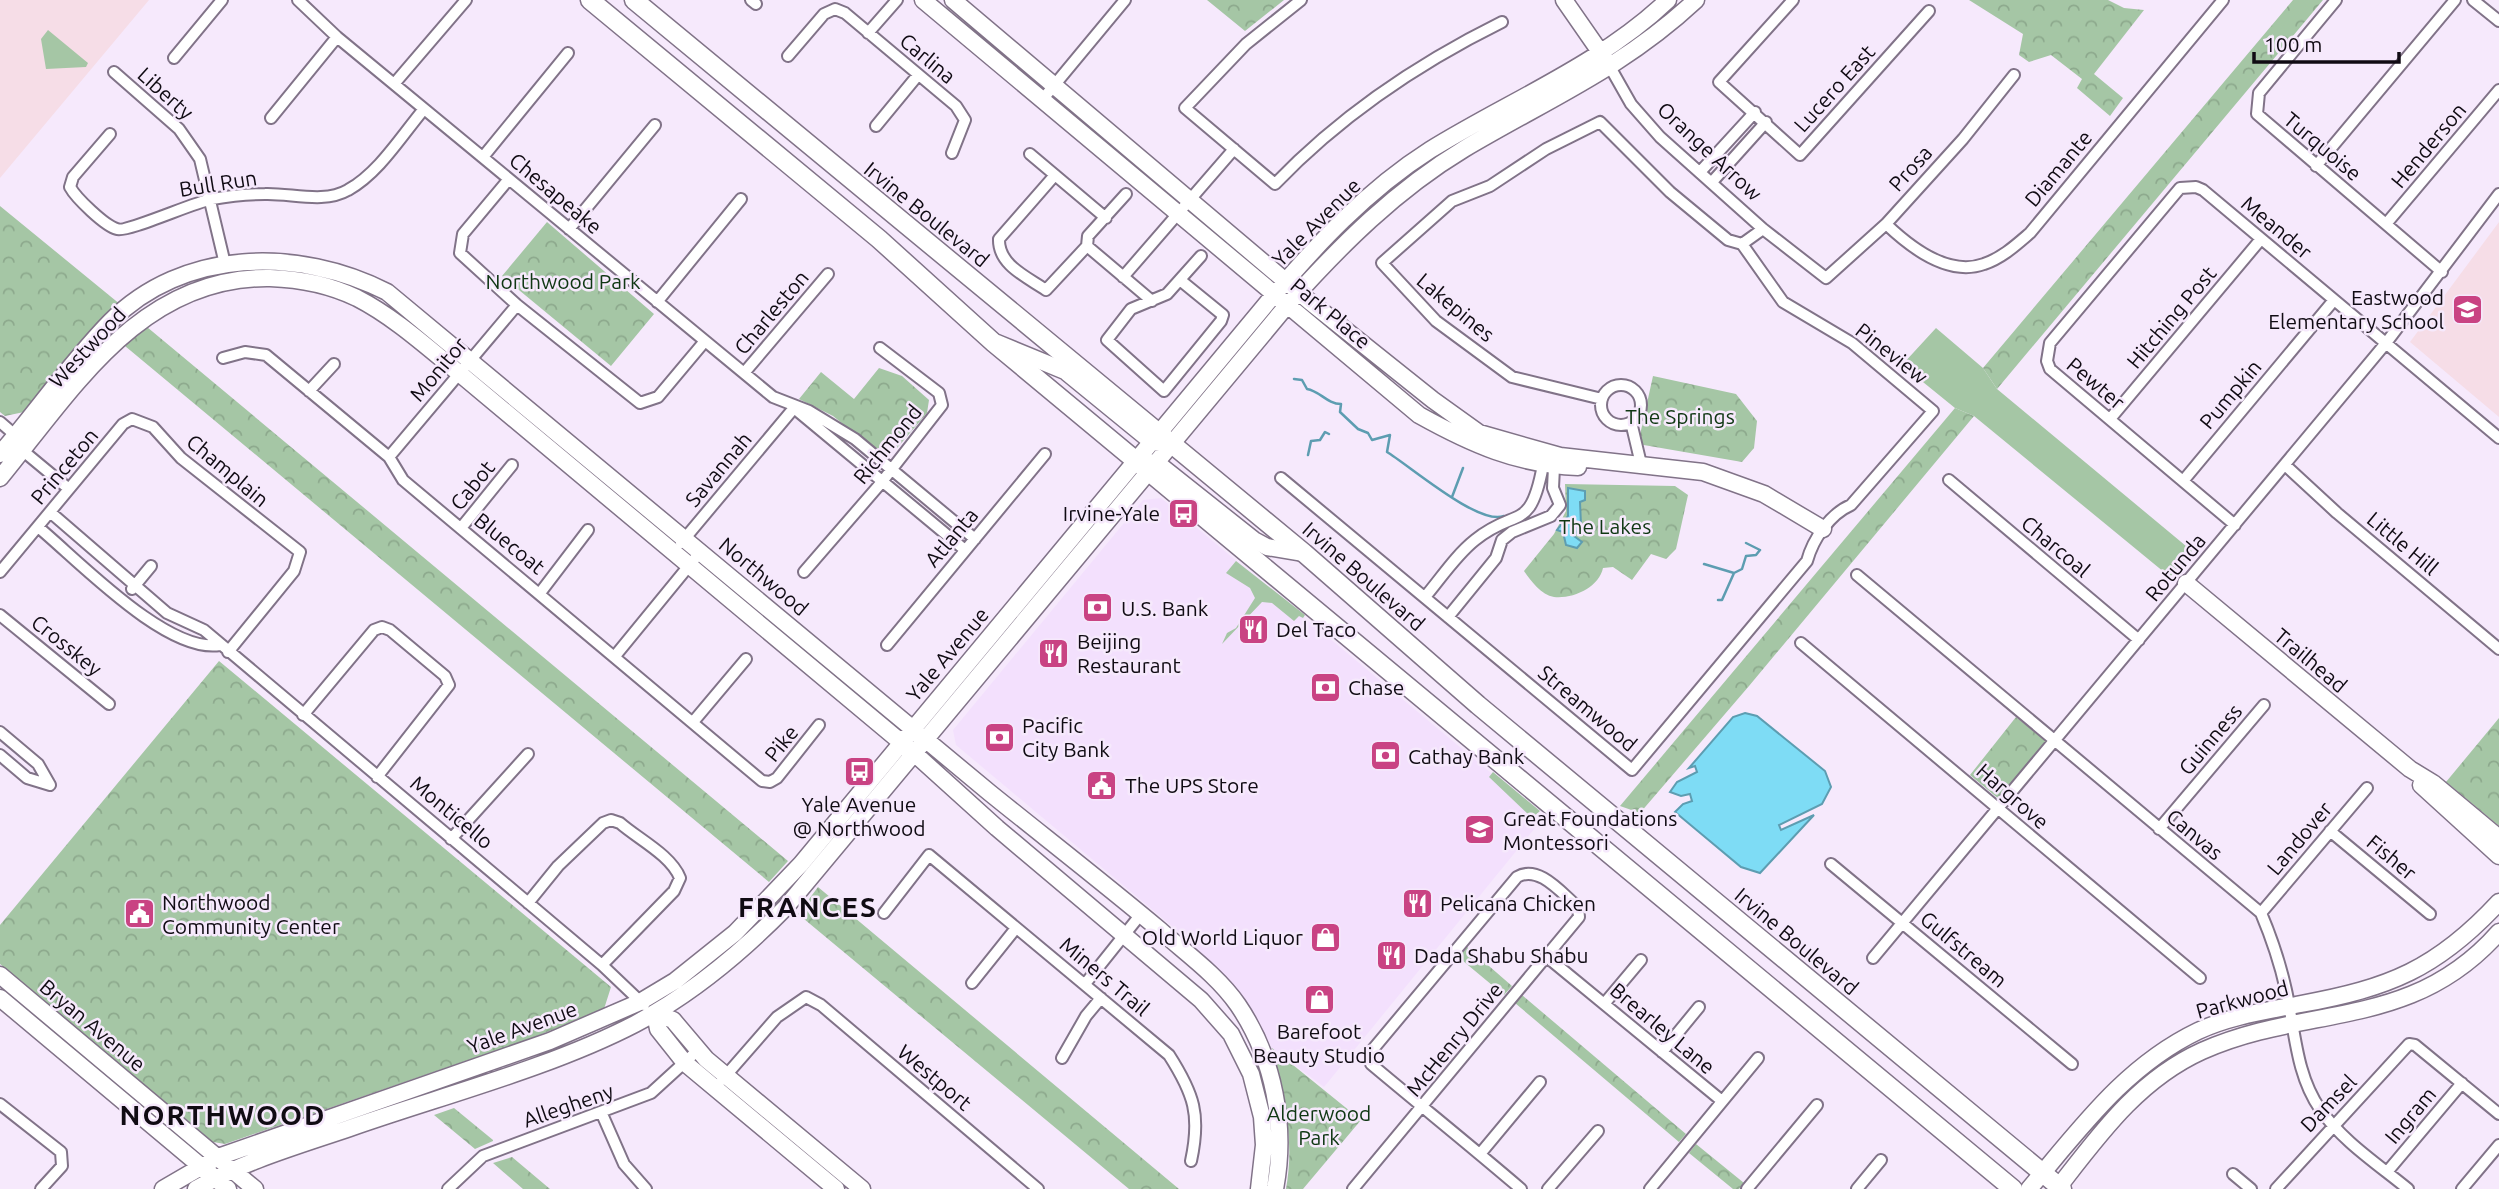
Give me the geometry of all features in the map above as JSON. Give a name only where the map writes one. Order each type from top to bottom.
[{"type":"main road","points":[[590,0],[878,239],[995,343],[1147,465],[2013,1189]]},
{"type":"main road","name":"Irvine Boulevard","points":[[634,0],[1161,439],[1304,553],[1560,774],[2059,1188]]},
{"type":"street","points":[[174,58],[222,0]]},
{"type":"street","name":"Chesapeake","points":[[298,0],[337,37],[657,302],[773,397],[794,408],[881,483],[965,550]]},
{"type":"street","points":[[394,84],[466,0]]},
{"type":"street","points":[[868,33],[897,0]]},
{"type":"street","name":"Park Place","points":[[923,0],[1177,212],[1281,287],[1419,415],[1466,441],[1509,458],[1549,466],[1586,468],[1620,463]]},
{"type":"street","name":"Park Place","points":[[953,0],[1191,198],[1281,287]]},
{"type":"street","points":[[1042,100],[1125,0]]},
{"type":"street","points":[[1301,0],[1246,44],[1185,108],[1275,184],[1312,145],[1365,102],[1447,49],[1502,22]]},
{"type":"street","name":"Orange Arrow","points":[[1564,0],[1601,52],[1631,104],[1646,121],[1763,229],[1825,278]]},
{"type":"street","name":"Yale Avenue","points":[[196,1189],[232,1170],[571,1051],[655,1013],[725,964],[764,929],[846,837],[1147,465],[1161,439],[1281,287],[1340,223],[1386,182],[1427,152],[1601,52],[1668,0]]},
{"type":"street","name":"Yale Avenue","points":[[1161,439],[1350,236],[1424,176],[1462,150],[1610,67],[1659,35],[1696,0]]},
{"type":"street","points":[[1712,182],[1766,122],[1719,82],[1793,0]]},
{"type":"street","name":"Diamante","points":[[1886,223],[1914,248],[1932,258],[1957,265],[1982,265],[2007,253],[2030,233],[2223,0]]},
{"type":"street","name":"Turquoise","points":[[2336,0],[2256,99],[2261,119],[2442,272]]},
{"type":"street","points":[[2316,166],[2455,0]]},
{"type":"street","points":[[2473,0],[2499,22]]},
{"type":"street","name":"Carlina","points":[[788,56],[824,14],[835,9],[845,13],[956,106],[965,120],[952,153]]},
{"type":"street","name":"Lucero East","points":[[1766,122],[1800,155],[1929,10]]},
{"type":"street","points":[[271,118],[337,37]]},
{"type":"street","points":[[482,157],[568,52]]},
{"type":"street","name":"Liberty","points":[[114,72],[179,129],[200,159],[212,199],[225,264]]},
{"type":"street","points":[[876,126],[918,75]]},
{"type":"street","name":"Prosa","points":[[1825,278],[1886,223],[1963,139],[2014,75]]},
{"type":"street","name":"Henderson","points":[[2386,224],[2499,90]]},
{"type":"street","name":"Bull Run","points":[[110,134],[73,177],[70,187],[75,197],[116,229],[129,230],[173,210],[212,199],[265,194],[326,197],[347,191],[364,179],[424,109]]},
{"type":"street","points":[[1700,172],[1755,112]]},
{"type":"street","name":"Pineview","points":[[1600,122],[1670,192],[1728,240],[1742,244],[1783,302],[1852,343],[1933,411],[1851,505],[1840,509],[1823,529]]},
{"type":"street","name":"Lakepines","points":[[1600,122],[1546,149],[1490,186],[1452,201],[1382,263],[1436,321],[1512,377],[1602,399]]},
{"type":"street","points":[[569,229],[655,125]]},
{"type":"street","points":[[1123,277],[1234,149]]},
{"type":"street","points":[[1030,154],[1106,218]]},
{"type":"street","points":[[1055,175],[999,239],[1003,260],[1046,290],[1087,246],[1088,236],[1126,194]]},
{"type":"street","points":[[509,179],[463,234],[459,248],[464,259],[517,305],[631,399],[646,403],[658,397],[705,341]]},
{"type":"street","name":"Meander","points":[[2188,186],[2203,190],[2499,438]]},
{"type":"street","name":"Pewter","points":[[2188,186],[2173,194],[2047,351],[2050,369],[2235,524]]},
{"type":"street","name":"Rotunda","points":[[1873,958],[2386,343],[2499,194]]},
{"type":"street","points":[[657,302],[741,199]]},
{"type":"street","points":[[1742,244],[1763,229]]},
{"type":"street","name":"Hitching Post","points":[[2110,419],[2261,239]]},
{"type":"street","points":[[1087,246],[1152,301]]},
{"type":"street","points":[[1180,280],[1223,315],[1164,391],[1107,340],[1131,309],[1167,294],[1200,257]]},
{"type":"street","name":"Northwood","points":[[225,264],[268,261],[305,263],[360,277],[397,298],[1140,914],[1217,981],[1237,1005],[1261,1049],[1271,1080],[1280,1146],[1275,1189]]},
{"type":"street","name":"Westwood","points":[[0,478],[9,445],[94,340],[130,305],[149,291],[225,264]]},
{"type":"street","name":"Charleston","points":[[744,373],[828,274]]},
{"type":"street","name":"Northwood","points":[[229,280],[284,278],[334,288],[391,319],[914,753],[1201,1000],[1218,1018],[1242,1054],[1251,1074],[1262,1117],[1264,1145],[1259,1189]]},
{"type":"street","name":"Westwood","points":[[9,445],[128,329],[150,312],[181,296],[229,280]]},
{"type":"street","name":"Park Place","points":[[1294,298],[1479,433],[1536,451],[1703,472],[1731,480],[1797,511],[1823,529]]},
{"type":"street","name":"Pumpkin","points":[[2183,481],[2334,300]]},
{"type":"street","name":"Monitor","points":[[389,457],[517,305]]},
{"type":"street","points":[[995,343],[1048,361],[1161,439]]},
{"type":"street","name":"Richmond","points":[[804,572],[881,483],[942,405],[939,393],[880,348]]},
{"type":"street","name":"Bluecoat","points":[[223,358],[245,352],[266,355],[389,457],[403,480],[762,781],[770,782]]},
{"type":"street","points":[[309,391],[334,365]]},
{"type":"street","points":[[1614,386],[1632,388],[1641,403],[1638,414],[1631,422],[1611,422],[1602,412],[1602,399],[1614,386]]},
{"type":"street","name":"Chesapeake","points":[[794,408],[809,411],[855,439],[975,539]]},
{"type":"street","name":"Savannah","points":[[672,554],[794,408]]},
{"type":"street","name":"Princeton","points":[[0,572],[123,425],[132,419]]},
{"type":"street","name":"Champlain","points":[[132,419],[153,427],[181,458],[300,552],[294,571],[224,648]]},
{"type":"street","points":[[0,422],[9,445],[69,489]]},
{"type":"street","points":[[1631,422],[1641,464]]},
{"type":"street","name":"Atlanta","points":[[887,645],[1045,454]]},
{"type":"street","points":[[1147,465],[1254,540],[1268,547],[1304,553]]},
{"type":"street","name":"Yale Avenue","points":[[163,1189],[218,1157],[550,1041],[640,1002],[701,961],[758,912],[912,727],[1147,465]]},
{"type":"street","name":"Little Hill","points":[[2285,465],[2337,513],[2499,649]]},
{"type":"street","name":"Cabot","points":[[461,528],[512,466]]},
{"type":"street","points":[[1425,597],[1478,537],[1515,520],[1531,507],[1549,466]]},
{"type":"street","points":[[1448,617],[1496,558],[1502,540],[1512,532],[1552,516],[1560,505],[1553,488],[1549,466]]},
{"type":"street","name":"Streamwood","points":[[1281,478],[1632,770],[1807,561],[1812,545],[1823,529]]},
{"type":"street","name":"Charcoal","points":[[1949,480],[2139,640]]},
{"type":"street","name":"Monticello","points":[[50,512],[167,613],[204,630],[602,965],[640,1002],[655,1013],[673,1020],[720,1082],[836,1189]]},
{"type":"street","points":[[38,527],[124,599],[176,638],[202,646],[224,648]]},
{"type":"street","points":[[540,593],[588,530]]},
{"type":"street","points":[[615,656],[701,551]]},
{"type":"street","points":[[124,599],[151,566]]},
{"type":"street","name":"Canvas","points":[[1857,575],[2261,913],[2279,959],[2309,1092],[2334,1125],[2408,1189]]},
{"type":"street","name":"Trailhead","points":[[2186,583],[2410,769],[2433,783],[2499,838]]},
{"type":"street","name":"Crosskey","points":[[0,615],[109,704]]},
{"type":"street","points":[[303,715],[367,637],[382,627],[390,630],[445,676],[449,685],[377,777]]},
{"type":"street","name":"Hargrove","points":[[1801,643],[2200,978]]},
{"type":"street","points":[[692,722],[746,659]]},
{"type":"street","name":"Guinness","points":[[2159,829],[2264,705]]},
{"type":"street","name":"Pike","points":[[770,782],[782,772],[819,725]]},
{"type":"street","points":[[0,732],[38,765],[50,785],[27,778],[0,755]]},
{"type":"street","points":[[451,839],[528,754]]},
{"type":"street","name":"Trailhead","points":[[2410,769],[2424,789],[2499,856]]},
{"type":"street","name":"Landover","points":[[2261,913],[2367,788]]},
{"type":"street","points":[[528,904],[558,866],[603,823],[611,820],[620,823],[668,862],[676,869],[680,878],[674,891],[641,921],[602,965]]},
{"type":"street","name":"Fisher","points":[[2330,831],[2430,914]]},
{"type":"street","name":"Miners Trail","points":[[884,913],[929,855],[1169,1055],[1194,1098],[1197,1121],[1191,1161]]},
{"type":"street","name":"Gulfstream","points":[[1831,864],[2072,1064]]},
{"type":"street","name":"McHenry Drive","points":[[1353,1189],[1423,1108],[1579,917],[1580,911],[1539,875],[1530,872],[1517,877],[1369,1054],[1369,1059],[1423,1108]]},
{"type":"street","name":"Parkwood","points":[[2029,1189],[2114,1089],[2171,1045],[2232,1019],[2348,995],[2393,982],[2449,950],[2499,902]]},
{"type":"street","points":[[1085,984],[1140,914]]},
{"type":"street","points":[[972,984],[1016,928]]},
{"type":"street","name":"Parkwood","points":[[2059,1188],[2110,1121],[2154,1079],[2202,1051],[2293,1026],[2377,1008],[2410,995],[2462,966],[2499,932]]},
{"type":"street","name":"Brearley Lane","points":[[1547,957],[1722,1101]]},
{"type":"street","points":[[1604,1004],[1641,960]]},
{"type":"street","name":"Bryan Avenue","points":[[0,975],[255,1189]]},
{"type":"street","name":"Westport","points":[[720,1082],[777,1017],[806,997],[821,1005],[1038,1189]]},
{"type":"street","name":"Bryan Avenue","points":[[0,998],[228,1189]]},
{"type":"street","points":[[1062,1058],[1086,1016],[1101,998]]},
{"type":"street","points":[[1662,1052],[1699,1007]]},
{"type":"street","name":"Monticello","points":[[655,1013],[658,1028],[685,1063],[720,1082],[862,1189]]},
{"type":"street","name":"Damsel","points":[[2276,1189],[2409,1044],[2415,1045],[2462,1083]]},
{"type":"street","name":"Allegheny","points":[[448,1189],[483,1156],[602,1114],[651,1093],[697,1051]]},
{"type":"street","points":[[1651,1188],[1758,1058]]},
{"type":"street","points":[[1480,1154],[1540,1082]]},
{"type":"street","points":[[2462,1083],[2499,1114]]},
{"type":"street","name":"Ingram","points":[[2388,1172],[2462,1083]]},
{"type":"street","points":[[0,1104],[56,1147],[64,1161],[41,1189]]},
{"type":"street","points":[[1747,1189],[1817,1105]]},
{"type":"street","points":[[1423,1108],[1521,1189]]},
{"type":"street","points":[[602,1114],[624,1164],[646,1189]]},
{"type":"street","points":[[1548,1189],[1598,1131]]},
{"type":"street","points":[[2462,1189],[2499,1145]]},
{"type":"street","points":[[1857,1189],[1881,1160]]},
{"type":"street","points":[[2233,1174],[2251,1189]]},
{"type":"shaded area","points":[[0,0],[149,0],[0,178]]},
{"type":"shaded area","name":"Eastwood Elementary School","points":[[2499,222],[2499,417],[2410,342]]},
{"type":"shaded area","points":[[1161,498],[1544,817],[1324,1087],[1272,1048],[1246,1000],[1180,933],[956,745],[953,730],[1143,500]]},
{"type":"green space","points":[[1207,0],[1284,0],[1245,31]]},
{"type":"green space","points":[[1969,0],[2108,0],[2124,8],[2144,10],[2094,74],[2123,98],[2110,116],[2077,88],[2082,79],[2051,55],[2029,62],[2019,55],[2023,34]]},
{"type":"green space","points":[[2293,0],[2323,0],[1997,389],[1983,368]]},
{"type":"green space","points":[[48,30],[88,63],[86,67],[46,69],[41,39]]},
{"type":"green space","points":[[0,206],[121,305],[98,326],[24,412],[5,416],[0,412]]},
{"type":"green space","name":"Northwood Park","points":[[547,222],[654,314],[611,366],[502,276]]},
{"type":"green space","points":[[147,327],[788,861],[769,882],[125,346]]},
{"type":"green space","points":[[1936,328],[1983,368],[1997,389],[2192,551],[2170,577],[1974,416],[1955,408],[1902,365]]},
{"type":"green space","points":[[879,368],[902,376],[929,400],[927,413],[897,448],[874,449],[833,416],[799,399],[821,372],[854,399]]},
{"type":"green space","name":"The Springs","points":[[1653,376],[1736,394],[1757,421],[1754,448],[1742,462],[1638,444]]},
{"type":"green space","points":[[1955,408],[1974,416],[1749,686],[1640,813],[1620,806]]},
{"type":"green space","name":"The Lakes","points":[[1565,484],[1675,486],[1688,495],[1676,549],[1666,559],[1651,554],[1632,580],[1613,567],[1603,568],[1601,575],[1591,586],[1577,594],[1554,597],[1545,594],[1524,571],[1554,534],[1566,511]]},
{"type":"green space","points":[[1236,561],[1305,615],[1303,618],[1299,616],[1294,621],[1272,603],[1262,602],[1222,644],[1227,633],[1236,628],[1255,598],[1250,588],[1226,573]]},
{"type":"green space","points":[[219,661],[611,987],[604,1009],[527,1040],[225,1144],[213,1142],[0,964],[0,925]]},
{"type":"green space","points":[[2016,717],[2047,742],[2000,800],[1970,775]]},
{"type":"green space","points":[[2499,718],[2499,826],[2446,782]]},
{"type":"green space","points":[[1493,772],[1540,811],[1532,818],[1489,777]]},
{"type":"green space","points":[[818,887],[1179,1189],[1129,1189],[798,914]]},
{"type":"green space","points":[[1466,946],[1512,986],[1504,995],[1457,956]]},
{"type":"green space","points":[[1522,995],[1686,1134],[1679,1142],[1515,1003]]},
{"type":"green space","name":"Alderwood Park","points":[[1272,1048],[1361,1120],[1303,1189],[1286,1189],[1289,1135]]},
{"type":"green space","points":[[454,1108],[493,1141],[475,1149],[434,1115]]},
{"type":"green space","points":[[1696,1144],[1744,1183],[1739,1189],[1733,1189],[1689,1153]]},
{"type":"green space","points":[[512,1157],[550,1189],[523,1189],[493,1163]]},
{"type":"water","points":[[1568,488],[1585,491],[1585,500],[1580,502],[1581,525],[1574,536],[1582,542],[1577,548],[1566,545],[1563,532],[1557,530],[1568,516]]},
{"type":"water","points":[[1745,713],[1757,716],[1825,771],[1831,787],[1822,804],[1779,825],[1781,830],[1814,815],[1760,873],[1741,867],[1675,812],[1683,804],[1692,801],[1690,794],[1681,796],[1670,792],[1677,782],[1697,772],[1695,766],[1689,768],[1733,717]]},
{"type":"waterway","points":[[1294,379],[1302,380],[1307,389],[1341,404],[1340,412],[1358,429],[1368,433],[1372,440],[1390,435],[1387,452],[1445,493],[1478,512],[1493,517],[1504,516]]},
{"type":"waterway","points":[[1308,455],[1311,441],[1320,440],[1325,432],[1329,434]]},
{"type":"waterway","points":[[1452,497],[1463,468]]},
{"type":"waterway","points":[[1734,573],[1742,569],[1746,556],[1756,555],[1760,550],[1746,543]]},
{"type":"waterway","points":[[1704,564],[1734,573],[1722,600],[1718,600]]},
{"type":"place","name":"Eastwood Elementary School","points":[[2467,309]]},
{"type":"place","name":"Irvine-Yale","points":[[1183,513]]},
{"type":"place","name":"U.S. Bank","points":[[1098,608]]},
{"type":"place","name":"Del Taco","points":[[1253,629]]},
{"type":"place","name":"Beijing Restaurant","points":[[1054,653]]},
{"type":"place","name":"Chase","points":[[1325,687]]},
{"type":"place","name":"Pacific City Bank","points":[[999,737]]},
{"type":"place","name":"Cathay Bank","points":[[1385,756]]},
{"type":"place","name":"Yale Avenue @ Northwood","points":[[859,772]]},
{"type":"place","name":"The UPS Store","points":[[1102,785]]},
{"type":"place","name":"Great Foundations Montessori","points":[[1480,830]]},
{"type":"place","name":"Pelicana Chicken","points":[[1417,903]]},
{"type":"place","name":"Northwood Community Center","points":[[139,914]]},
{"type":"place","name":"Old World Liquor","points":[[1326,937]]},
{"type":"place","name":"Dada Shabu Shabu","points":[[1391,955]]},
{"type":"place","name":"Barefoot Beauty Studio","points":[[1319,999]]},
{"type":"district","name":"FRANCES","points":[[808,906]]},
{"type":"district","name":"NORTHWOOD","points":[[223,1114]]}]
